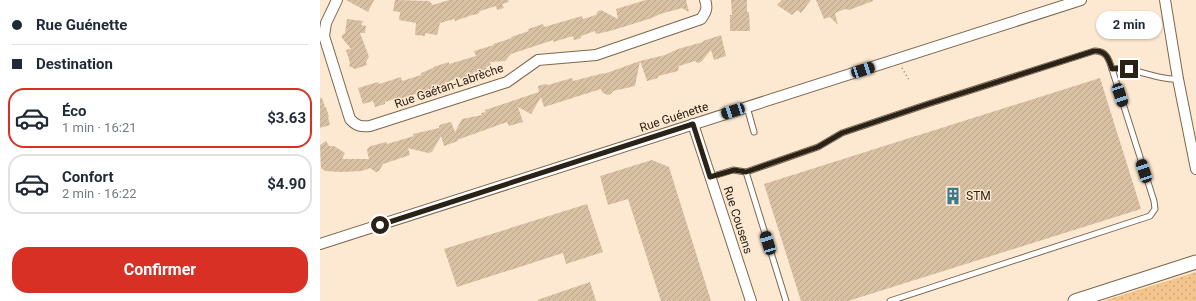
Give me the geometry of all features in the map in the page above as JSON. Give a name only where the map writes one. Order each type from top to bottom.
[{"type":"street","name":"Rue Gaétan-Labrèche","points":[[337,0],[326,23],[324,36],[350,119],[355,125],[362,127],[370,126],[507,82],[538,60],[596,55],[701,19],[706,13],[708,6],[705,0]]},
{"type":"street","name":"Rue Guénette","points":[[320,244],[1081,0]]},
{"type":"street","points":[[1165,0],[1178,79],[1196,169]]},
{"type":"street","name":"Rue Cousens","points":[[693,124],[751,301]]},
{"type":"street","points":[[1075,301],[1196,262]]},
{"type":"lane","points":[[710,177],[734,170],[746,172],[818,147],[842,133],[928,104],[1094,51],[1101,51],[1104,53],[1108,57],[1154,201],[1155,209],[1150,216],[890,301]]},
{"type":"lane","points":[[1112,69],[1129,69],[1167,79],[1178,79]]},
{"type":"lane","points":[[747,107],[754,132]]},
{"type":"lane","points":[[746,172],[786,301]]},
{"type":"path","points":[[902,68],[909,80]]},
{"type":"shaded area","points":[[1196,272],[1196,301],[1103,301]]},
{"type":"building","points":[[346,0],[374,0],[368,12]]},
{"type":"building","points":[[395,0],[429,1],[433,5],[449,0],[508,0],[509,2],[502,4],[504,8],[497,10],[496,6],[480,11],[478,14],[455,21],[454,19],[440,23],[437,35],[425,33],[425,36],[415,35],[416,23],[399,20],[400,12],[393,11]]},
{"type":"building","points":[[646,0],[686,0],[689,12],[682,8],[610,31],[596,34],[595,31],[574,40],[573,36],[553,42],[553,40],[511,54],[505,61],[490,62],[491,65],[486,67],[487,69],[475,72],[465,78],[460,79],[460,77],[445,83],[446,84],[400,99],[400,97],[375,107],[373,101],[363,104],[358,88],[378,82],[379,84],[401,77],[402,81],[421,75],[421,73],[433,67],[476,56],[474,51],[512,38],[511,37],[529,31],[528,29],[543,24],[544,27],[582,16],[583,19],[596,15],[598,11],[601,10],[618,19],[616,9]]},
{"type":"building","points":[[731,0],[747,0],[750,31],[730,31],[730,15],[732,15]]},
{"type":"building","points":[[782,0],[811,0],[801,13],[797,10],[792,15],[777,5]]},
{"type":"building","points":[[816,0],[873,1],[849,10],[845,9],[835,13],[838,25],[830,17],[824,19]]},
{"type":"building","points":[[347,19],[363,21],[361,25],[366,26],[365,33],[360,33],[369,57],[366,62],[367,65],[355,69],[349,66],[350,63],[346,50],[351,49],[342,38],[342,35],[345,33]]},
{"type":"building","points":[[721,35],[726,56],[714,60],[711,50],[701,62],[698,63],[695,61],[679,66],[678,71],[658,76],[658,78],[647,81],[640,61],[665,55],[678,49]]},
{"type":"building","points":[[640,61],[635,86],[613,91],[611,94],[607,95],[602,92],[601,89],[544,107],[541,97],[531,114],[518,107],[523,122],[509,126],[507,122],[444,146],[441,136],[432,152],[428,153],[408,148],[410,155],[383,164],[379,171],[376,172],[370,168],[362,171],[340,172],[325,171],[321,168],[320,145],[326,141],[329,146],[334,146],[345,153],[342,159],[369,159],[367,150],[371,146],[386,142],[387,144],[414,136],[413,134],[439,128],[442,124],[451,122],[455,132],[462,119],[482,115],[481,113],[486,112],[485,110],[539,92],[538,86],[545,84],[548,85],[572,78],[573,81],[604,74]]},
{"type":"building","name":"STM","points":[[1100,78],[1141,209],[848,301],[801,301],[764,184]]},
{"type":"building","points":[[320,98],[322,98],[326,107],[330,125],[320,128]]},
{"type":"building","points":[[652,160],[669,167],[711,301],[661,301],[628,199],[608,205],[600,176]]},
{"type":"building","points":[[587,204],[603,252],[566,264],[563,253],[457,287],[444,249]]},
{"type":"building","points":[[590,282],[596,301],[537,300]]},
{"type":"place","name":"STM","points":[[953,196]]},
{"type":"route","points":[[380,225],[693,124],[710,177],[734,170],[746,172],[818,147],[842,133],[1094,51],[1101,51],[1107,55],[1112,69],[1129,69]]}]
